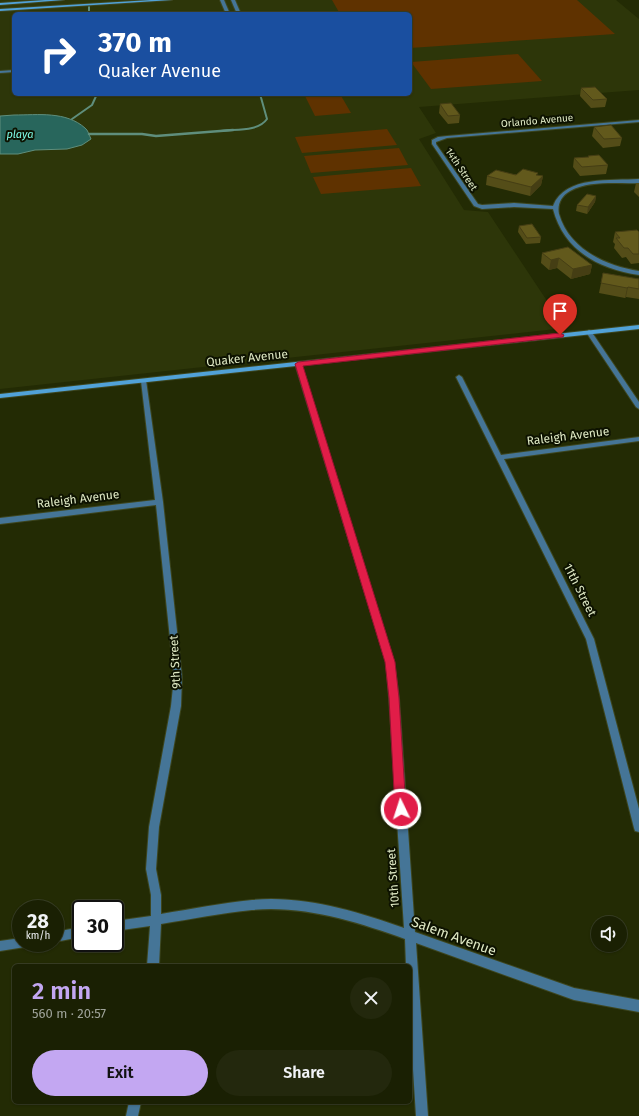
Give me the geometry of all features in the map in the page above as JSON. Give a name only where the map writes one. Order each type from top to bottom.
[{"type":"main road","points":[[0,4],[62,0]]},
{"type":"main road","points":[[0,10],[170,0]]},
{"type":"main road","name":"Quaker Avenue","points":[[0,396],[639,327]]},
{"type":"street","points":[[222,0],[227,12]]},
{"type":"street","points":[[233,0],[238,12]]},
{"type":"street","points":[[0,72],[12,71]]},
{"type":"street","name":"Orlando Avenue","points":[[436,139],[454,136],[639,121]]},
{"type":"street","name":"14th Street","points":[[436,139],[434,144],[474,204],[480,207],[514,205],[555,208]]},
{"type":"street","points":[[639,181],[596,183],[579,186],[561,195],[555,208],[560,227],[569,239],[582,250],[611,267],[639,273]]},
{"type":"street","points":[[589,332],[639,407]]},
{"type":"street","name":"10th Street","points":[[298,364],[390,662],[394,698],[411,964]]},
{"type":"street","name":"11th Street","points":[[459,377],[590,639],[639,828]]},
{"type":"street","name":"9th Street","points":[[144,381],[178,677],[176,706],[154,827],[151,869],[156,895],[153,964]]},
{"type":"street","name":"Raleigh Avenue","points":[[500,457],[639,440]]},
{"type":"street","name":"Raleigh Avenue","points":[[0,521],[159,502]]},
{"type":"street","name":"Salem Avenue","points":[[124,924],[253,905],[282,905],[329,910],[372,922],[574,994],[639,1006]]},
{"type":"street","points":[[0,946],[12,944]]},
{"type":"street","name":"10th Street","points":[[412,978],[422,1116]]},
{"type":"street","points":[[132,1116],[135,1104]]},
{"type":"shaded area","points":[[0,0],[616,0],[639,19],[639,90],[419,107],[436,133],[419,139],[464,210],[488,212],[565,328],[0,389]]},
{"type":"shaded area","points":[[332,0],[577,0],[615,34],[412,48],[412,12],[339,12]]},
{"type":"shaded area","points":[[518,54],[542,81],[431,89],[412,62]]},
{"type":"shaded area","points":[[305,96],[341,96],[351,113],[315,116]]},
{"type":"shaded area","points":[[387,129],[397,145],[302,153],[295,137]]},
{"type":"shaded area","points":[[399,148],[408,165],[311,173],[304,156]]},
{"type":"shaded area","points":[[411,168],[421,186],[321,194],[313,177]]},
{"type":"water","name":"playa","points":[[0,116],[61,116],[86,129],[91,139],[82,145],[67,149],[35,150],[18,154],[0,154]]},
{"type":"building","points":[[595,87],[607,99],[593,100],[581,88]]},
{"type":"building","points":[[451,103],[460,115],[448,116],[440,104]]},
{"type":"building","points":[[611,125],[622,138],[604,139],[594,127]]},
{"type":"building","points":[[599,155],[608,165],[582,167],[574,158],[589,157],[588,156]]},
{"type":"building","points":[[523,169],[538,173],[536,175],[543,176],[531,187],[487,176],[496,170],[516,175]]},
{"type":"building","points":[[587,194],[596,196],[588,207],[577,205]]},
{"type":"building","points":[[532,224],[541,237],[527,238],[519,226]]},
{"type":"building","points":[[637,230],[639,232],[639,254],[633,254],[628,248],[624,248],[616,238],[620,238],[615,232]]},
{"type":"building","points":[[568,247],[592,265],[573,269],[559,258],[551,260],[542,253]]},
{"type":"building","points":[[603,273],[639,279],[639,289],[601,283]]},
{"type":"waterway","points":[[89,7],[89,12]]},
{"type":"waterway","points":[[72,119],[92,105],[96,96]]},
{"type":"waterway","points":[[221,131],[252,128],[263,123],[267,119],[261,96]]},
{"type":"waterway","points":[[89,134],[142,134],[156,136],[233,130]]},
{"type":"route","points":[[401,809],[394,698],[390,662],[298,364],[560,335]]}]
